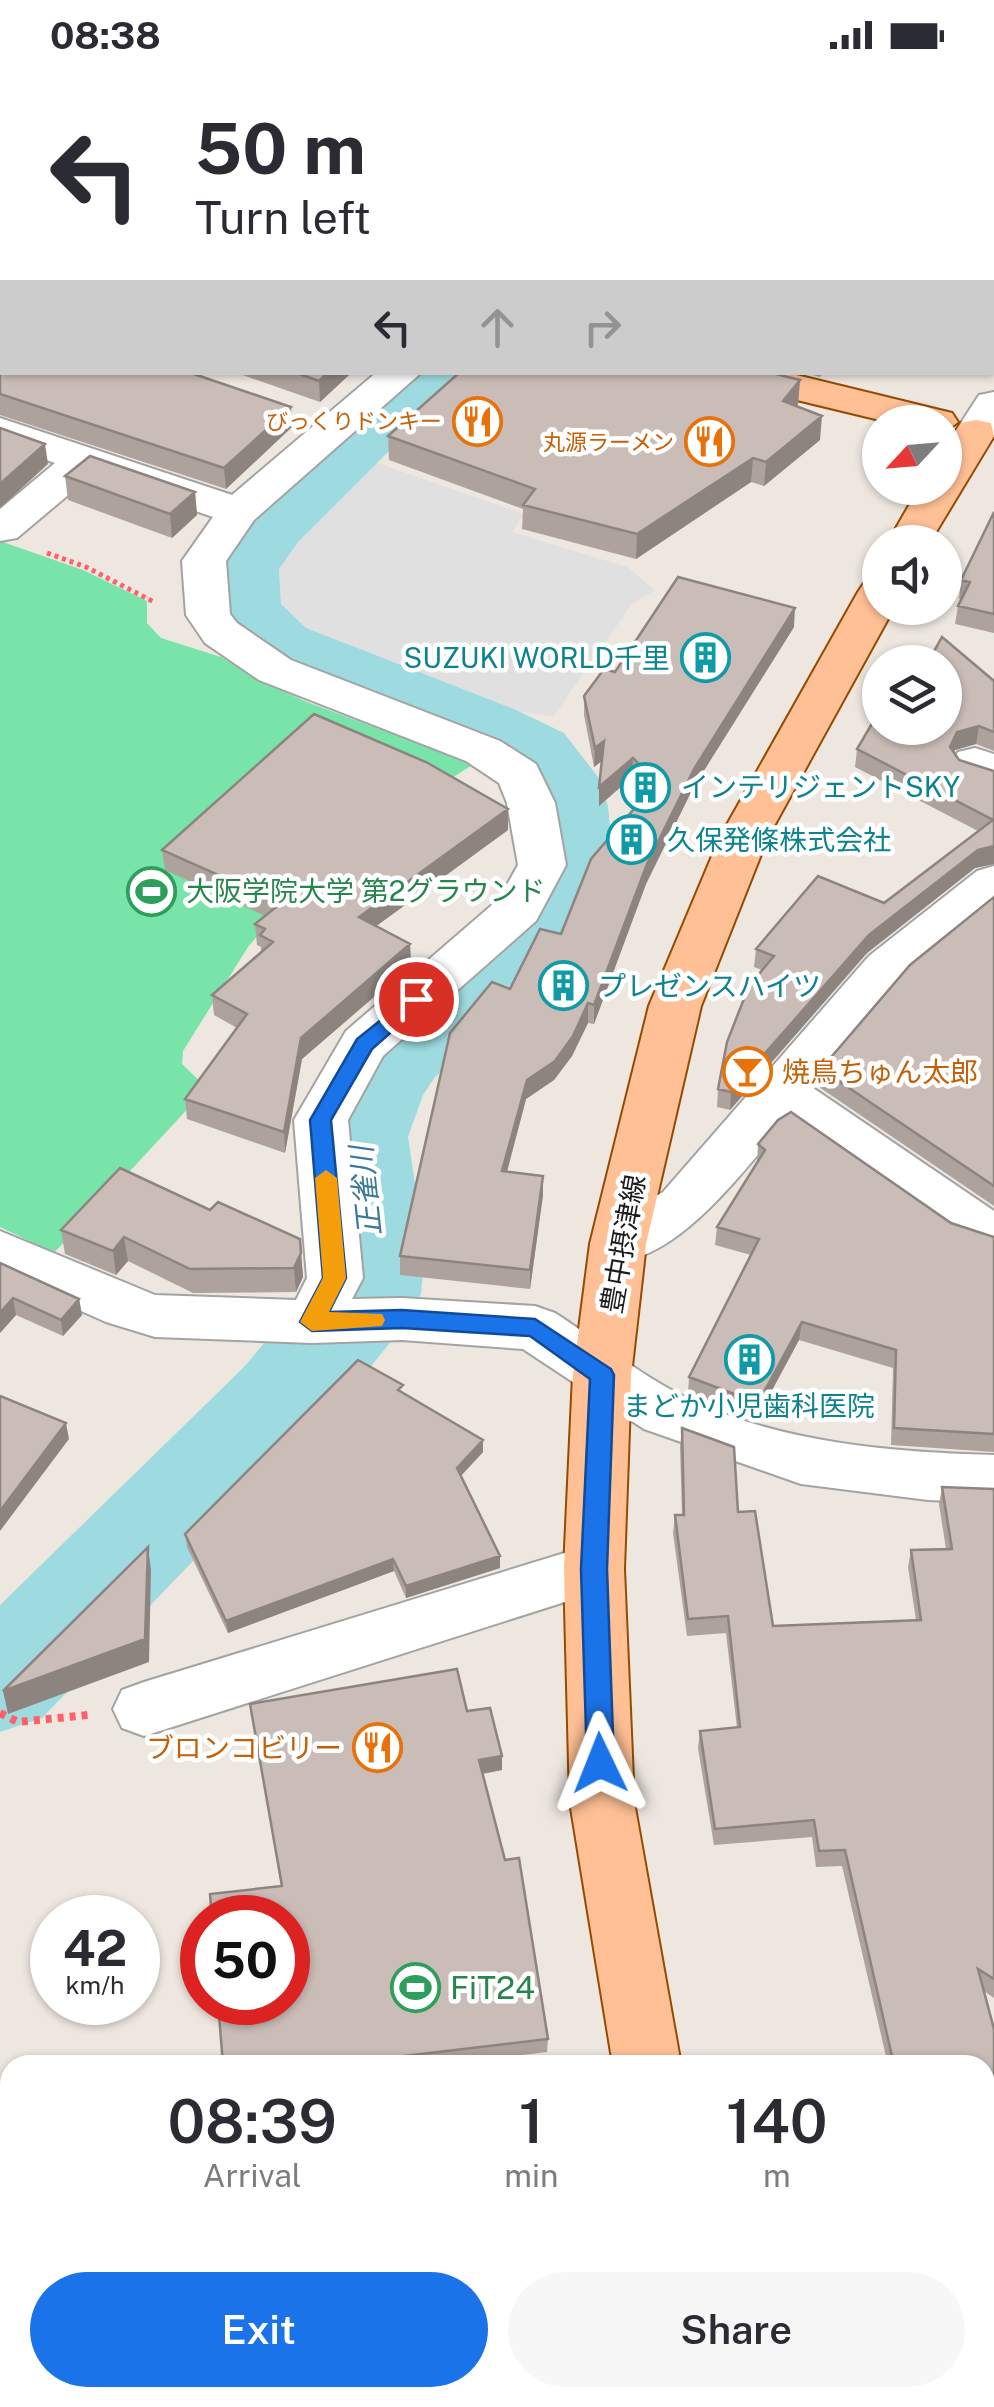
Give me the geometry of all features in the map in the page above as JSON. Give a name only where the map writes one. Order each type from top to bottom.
[{"type":"main road","points":[[746,375],[969,424]]},
{"type":"main road","name":"豊中摂津線","points":[[644,2055],[602,1802],[594,1569],[602,1375],[618,1244],[676,1006],[689,972],[744,837],[862,624]]},
{"type":"street","points":[[312,1322],[335,1278],[320,1120],[364,1044],[518,910],[542,865],[532,803],[519,775],[484,751],[274,670],[221,633],[208,615],[204,562],[238,511],[323,420],[397,375]]},
{"type":"street","points":[[0,430],[238,511]]},
{"type":"street","points":[[18,539],[84,460]]},
{"type":"street","points":[[618,1244],[682,1206],[887,968],[994,882]]},
{"type":"street","points":[[779,1091],[980,1211]]},
{"type":"street","points":[[0,1252],[126,1308],[155,1316],[312,1322],[402,1319],[535,1328],[664,1413],[800,1461],[928,1477],[994,1479]]},
{"type":"street","points":[[144,1709],[594,1569]]},
{"type":"path","points":[[18,539],[86,567],[156,603],[208,615]]},
{"type":"path","points":[[0,1713],[18,1722],[144,1709]]},
{"type":"green space","name":"大阪学院大学 第2グラウンド","points":[[0,541],[83,570],[147,601],[147,623],[161,638],[221,657],[307,702],[474,764],[420,798],[282,907],[248,947],[183,1051],[182,1064],[207,1088],[54,1253],[0,1227]]},
{"type":"shaded area","points":[[366,459],[524,514],[512,532],[627,567],[655,590],[632,604],[553,717],[478,704],[307,639],[275,614],[261,582],[271,550]]},
{"type":"building","points":[[0,375],[197,375],[291,407],[224,468],[0,394]]},
{"type":"building","points":[[302,375],[326,375],[319,381]]},
{"type":"building","points":[[457,375],[780,375],[800,380],[783,401],[822,416],[766,462],[753,458],[637,534],[523,505],[535,489],[388,436]]},
{"type":"building","points":[[0,428],[45,444],[0,484]]},
{"type":"building","points":[[90,456],[195,492],[170,514],[65,476]]},
{"type":"building","points":[[994,512],[994,614],[962,607],[970,582],[962,578]]},
{"type":"building","points":[[678,577],[795,608],[694,769],[647,864],[594,1005],[588,1003],[573,1036],[555,1061],[527,1080],[502,1171],[543,1176],[530,1270],[400,1256],[450,1033],[492,982],[510,989],[540,929],[561,934],[591,859],[657,782],[633,758],[599,787],[604,741],[595,748],[584,696],[604,669],[615,672]]},
{"type":"building","points":[[962,654],[994,681],[994,732],[979,726],[962,731]]},
{"type":"building","points":[[314,714],[426,762],[508,809],[359,917],[410,944],[301,1038],[284,1132],[185,1099],[247,1014],[212,995],[273,942],[260,935],[265,929],[255,924],[281,903],[162,850]]},
{"type":"building","points":[[862,741],[862,745],[951,745],[959,760],[994,771],[994,846],[978,850],[869,935],[731,1092],[718,1089],[727,1042],[749,986],[774,956],[756,949],[818,876],[884,903],[993,820],[857,749]]},
{"type":"building","points":[[994,897],[994,1186],[821,1069],[910,965]]},
{"type":"building","points":[[791,1112],[951,1223],[994,1237],[994,1434],[894,1428],[896,1350],[802,1322],[758,1403],[689,1377],[759,1239],[717,1227],[765,1150],[758,1144],[778,1120]]},
{"type":"building","points":[[120,1168],[210,1210],[218,1202],[300,1239],[301,1253],[294,1268],[190,1269],[124,1237],[113,1251],[61,1230]]},
{"type":"building","points":[[0,1263],[79,1299],[61,1320],[13,1298],[0,1313]]},
{"type":"building","points":[[358,1360],[403,1385],[398,1390],[483,1440],[457,1468],[500,1556],[406,1586],[393,1559],[226,1621],[185,1534]]},
{"type":"building","points":[[0,1396],[66,1423],[0,1511]]},
{"type":"building","points":[[682,1428],[734,1447],[738,1512],[755,1511],[773,1626],[921,1620],[911,1550],[952,1549],[942,1487],[994,1489],[994,1979],[978,1969],[994,2029],[994,2055],[892,2055],[845,1850],[819,1851],[814,1820],[715,1829],[700,1731],[740,1727],[728,1616],[688,1619],[675,1515],[684,1515]]},
{"type":"building","points":[[148,1547],[145,1639],[3,1691]]},
{"type":"building","points":[[457,1669],[467,1711],[490,1708],[502,1756],[479,1760],[505,1860],[519,1858],[548,2039],[413,2055],[222,2055],[220,2025],[310,2025],[310,1895],[210,1895],[282,1886],[250,1704]]},
{"type":"waterway","name":"正雀川","points":[[0,1682],[282,1398],[368,1294],[372,1250],[357,1137],[375,1089],[400,1052],[520,951],[560,896],[566,847],[562,806],[553,777],[532,753],[483,729],[276,647],[251,624],[235,593],[237,569],[269,524],[358,437],[432,375]]},
{"type":"slow traffic","points":[[326,1178],[335,1278],[312,1322],[374,1320]]},
{"type":"place","name":"びっくりドンキー","points":[[477,421]]},
{"type":"place","name":"丸源ラーメン","points":[[709,442]]},
{"type":"place","name":"SUZUKI WORLD千里","points":[[705,658]]},
{"type":"place","name":"インテリジェントSKY","points":[[646,787]]},
{"type":"place","name":"久保発條株式会社","points":[[632,840]]},
{"type":"place","name":"大阪学院大学 第2グラウンド","points":[[151,891]]},
{"type":"place","name":"プレゼンスハイツ","points":[[563,986]]},
{"type":"place","name":"焼鳥ちゅん太郎","points":[[747,1072]]},
{"type":"place","name":"まどか小児歯科医院","points":[[749,1359]]},
{"type":"place","name":"ブロンコビリー","points":[[377,1748]]},
{"type":"place","name":"FiT24","points":[[415,1988]]},
{"type":"route","points":[[416,999],[364,1044],[320,1120],[335,1278],[312,1322],[402,1319],[535,1328],[602,1375],[594,1569],[600,1763]]}]
